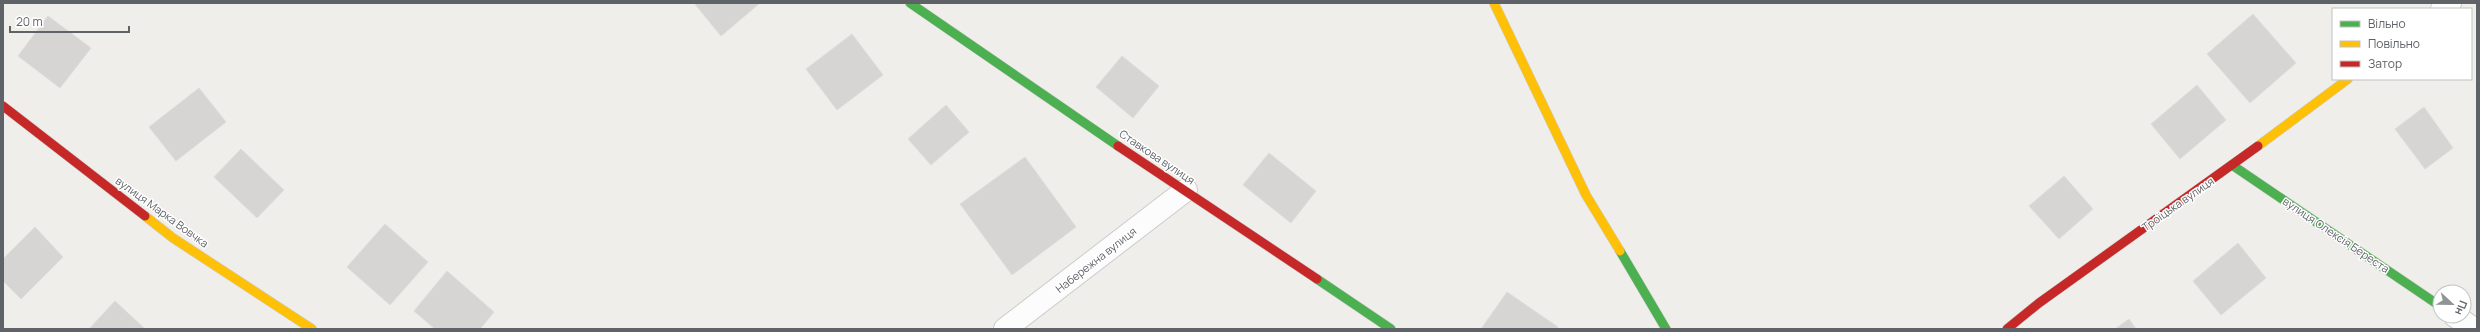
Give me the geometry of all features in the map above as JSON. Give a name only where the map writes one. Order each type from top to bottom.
[{"type":"street","name":"Ставкова вулиця","points":[[910,3],[1044,96],[1391,329]]},
{"type":"street","points":[[1494,3],[1586,195],[1666,329]]},
{"type":"street","name":"Троїцька вулиця","points":[[2007,329],[2039,302],[2232,165],[2347,80]]},
{"type":"street","name":"вулиця Марка Вовчка","points":[[3,106],[173,238],[312,329]]},
{"type":"street","name":"вулиця Олексія Береста","points":[[2232,165],[2432,301]]},
{"type":"street","name":"Набережна вулиця","points":[[1005,329],[1186,190]]},
{"type":"building","points":[[694,3],[760,3],[721,36]]},
{"type":"building","points":[[2253,14],[2296,63],[2250,103],[2207,54]]},
{"type":"building","points":[[48,16],[91,48],[60,88],[18,56]]},
{"type":"building","points":[[852,34],[883,75],[837,110],[806,69]]},
{"type":"building","points":[[1122,56],[1159,86],[1133,118],[1096,87]]},
{"type":"building","points":[[2197,85],[2226,120],[2180,159],[2151,124]]},
{"type":"building","points":[[199,88],[226,122],[176,161],[149,127]]},
{"type":"building","points":[[946,105],[969,132],[931,165],[908,139]]},
{"type":"building","points":[[2424,107],[2453,148],[2425,169],[2395,129]]},
{"type":"building","points":[[241,149],[284,190],[257,218],[214,177]]},
{"type":"building","points":[[1269,153],[1316,191],[1291,223],[1243,185]]},
{"type":"building","points":[[1025,157],[1076,227],[1012,275],[960,204]]},
{"type":"building","points":[[2064,176],[2093,209],[2059,239],[2029,206]]},
{"type":"building","points":[[385,224],[428,262],[390,305],[347,267]]},
{"type":"building","points":[[35,227],[63,257],[21,299],[3,281],[3,259]]},
{"type":"building","points":[[2238,243],[2266,278],[2221,315],[2193,281]]},
{"type":"building","points":[[447,271],[494,312],[480,329],[435,329],[414,311]]},
{"type":"building","points":[[1507,292],[1558,327],[1557,329],[1481,329]]},
{"type":"building","points":[[115,301],[145,329],[89,329]]},
{"type":"building","points":[[2129,319],[2136,329],[2115,329]]},
{"type":"traffic: fast","points":[[910,3],[1118,146]]},
{"type":"traffic: fast","points":[[2232,165],[2432,301]]},
{"type":"traffic: fast","points":[[1620,251],[1666,329]]},
{"type":"traffic: fast","points":[[1317,279],[1391,329]]},
{"type":"traffic: slow","points":[[1494,3],[1586,195],[1620,251]]},
{"type":"traffic: slow","points":[[2258,146],[2347,80]]},
{"type":"traffic: slow","points":[[145,216],[173,238],[312,329]]},
{"type":"traffic: jam","points":[[3,106],[145,216]]},
{"type":"traffic: jam","points":[[1118,146],[1317,279]]},
{"type":"traffic: jam","points":[[2007,329],[2039,303],[2258,146]]}]
